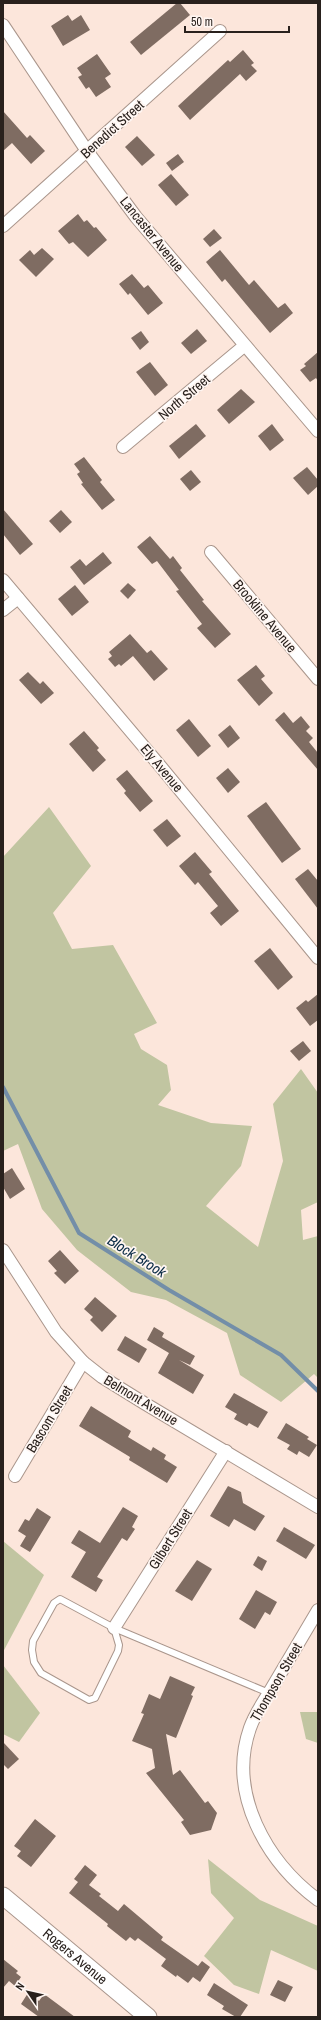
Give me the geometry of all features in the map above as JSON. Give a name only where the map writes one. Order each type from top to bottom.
[{"type":"main road","name":"Rogers Avenue","points":[[3,1896],[148,2017]]},
{"type":"street","name":"Lancaster Avenue","points":[[3,24],[87,151],[136,217],[244,346],[318,431]]},
{"type":"street","name":"Benedict Street","points":[[3,226],[220,31]]},
{"type":"street","name":"North Street","points":[[123,447],[244,346]]},
{"type":"street","name":"Brookline Avenue","points":[[211,552],[318,679]]},
{"type":"street","name":"Ely Avenue","points":[[3,580],[161,767],[318,958]]},
{"type":"street","points":[[3,610],[18,598]]},
{"type":"street","name":"Belmont Avenue","points":[[3,1250],[56,1332],[83,1362],[144,1403],[318,1507]]},
{"type":"street","name":"Bascom Street","points":[[15,1476],[83,1362]]},
{"type":"street","name":"Gilbert Street","points":[[114,1628],[226,1451]]},
{"type":"street","name":"Thompson Street","points":[[318,1610],[251,1726],[245,1748],[244,1768],[248,1800],[257,1827],[274,1858],[290,1877],[318,1900]]},
{"type":"lane","points":[[114,1628],[119,1645],[118,1651],[95,1698],[89,1700],[41,1673],[34,1662],[32,1650],[34,1641],[54,1603],[60,1599],[114,1628],[269,1693]]},
{"type":"green space","points":[[49,807],[91,866],[53,913],[72,949],[113,945],[157,1023],[134,1034],[141,1049],[167,1065],[171,1090],[158,1105],[211,1123],[252,1126],[241,1166],[206,1206],[258,1247],[283,1161],[273,1104],[301,1069],[318,1093],[318,1202],[301,1210],[303,1240],[318,1236],[318,1378],[314,1374],[281,1402],[240,1375],[227,1333],[166,1300],[131,1292],[77,1250],[42,1209],[18,1144],[3,1151],[3,857]]},
{"type":"green space","points":[[3,1541],[44,1575],[3,1652]]},
{"type":"green space","points":[[3,1665],[40,1713],[19,1742],[3,1734]]},
{"type":"green space","points":[[300,1712],[318,1712],[318,1743],[306,1739]]},
{"type":"green space","points":[[208,1859],[260,1900],[318,1926],[318,1971],[271,1950],[259,1994],[234,1985],[204,1956],[234,1918],[211,1893]]},
{"type":"building","points":[[177,3],[180,3],[190,15],[141,55],[130,42]]},
{"type":"building","points":[[68,15],[72,21],[81,15],[90,30],[63,46],[51,26]]},
{"type":"building","points":[[243,50],[254,63],[251,65],[257,71],[246,81],[240,74],[190,120],[178,106],[228,60],[230,62]]},
{"type":"building","points":[[97,54],[111,74],[105,78],[111,87],[96,97],[89,87],[86,89],[78,77],[82,75],[77,68]]},
{"type":"building","points":[[3,111],[27,138],[30,135],[45,151],[31,164],[12,143],[3,151]]},
{"type":"building","points":[[137,136],[155,155],[142,166],[125,147]]},
{"type":"building","points":[[178,154],[184,162],[172,171],[166,163]]},
{"type":"building","points":[[171,174],[189,195],[176,206],[158,185]]},
{"type":"building","points":[[78,214],[84,222],[87,220],[94,228],[96,227],[107,240],[88,257],[73,242],[69,244],[58,231]]},
{"type":"building","points":[[214,229],[222,238],[210,247],[203,239]]},
{"type":"building","points":[[42,248],[54,259],[36,277],[19,260],[30,250],[34,255]]},
{"type":"building","points":[[220,250],[249,285],[254,280],[278,308],[285,303],[293,313],[270,333],[225,279],[222,282],[206,262]]},
{"type":"building","points":[[132,274],[144,288],[148,285],[163,303],[148,315],[130,293],[128,295],[119,284]]},
{"type":"building","points":[[197,329],[207,341],[191,354],[181,343]]},
{"type":"building","points":[[141,331],[149,342],[140,350],[131,338]]},
{"type":"building","points":[[318,352],[318,381],[316,378],[310,382],[300,370],[306,366],[304,364]]},
{"type":"building","points":[[150,362],[168,385],[155,396],[136,372]]},
{"type":"building","points":[[241,389],[255,402],[229,424],[217,410]]},
{"type":"building","points":[[196,424],[206,436],[179,459],[169,446]]},
{"type":"building","points":[[272,424],[284,440],[270,451],[258,436]]},
{"type":"building","points":[[84,457],[102,480],[100,482],[115,500],[102,510],[81,484],[83,483],[77,474],[80,472],[74,464]]},
{"type":"building","points":[[307,467],[318,480],[318,486],[308,495],[293,478]]},
{"type":"building","points":[[191,470],[201,482],[190,491],[180,479]]},
{"type":"building","points":[[3,509],[33,544],[20,555],[3,534]]},
{"type":"building","points":[[61,510],[72,522],[60,533],[49,521]]},
{"type":"building","points":[[150,536],[170,559],[173,556],[182,568],[180,570],[204,600],[202,601],[231,634],[215,648],[197,628],[202,624],[176,591],[179,590],[157,561],[152,564],[137,547]]},
{"type":"building","points":[[103,552],[112,563],[84,585],[70,567],[80,559],[86,566]]},
{"type":"building","points":[[128,583],[136,590],[128,599],[120,591]]},
{"type":"building","points":[[75,585],[89,602],[72,616],[58,599]]},
{"type":"building","points":[[130,634],[147,653],[151,650],[168,669],[154,681],[133,656],[121,666],[119,664],[115,667],[108,659],[112,656],[109,652]]},
{"type":"building","points":[[256,665],[265,676],[261,679],[273,693],[259,706],[237,680]]},
{"type":"building","points":[[28,672],[40,684],[43,681],[54,693],[41,704],[19,680]]},
{"type":"building","points":[[284,712],[293,723],[301,716],[310,727],[306,731],[313,738],[309,742],[318,753],[318,770],[275,720]]},
{"type":"building","points":[[189,719],[211,746],[198,757],[176,730]]},
{"type":"building","points":[[230,725],[240,738],[228,748],[218,735]]},
{"type":"building","points":[[84,731],[99,748],[97,750],[106,760],[93,772],[69,744]]},
{"type":"building","points":[[228,768],[240,782],[228,793],[216,778]]},
{"type":"building","points":[[127,770],[153,801],[140,812],[124,793],[126,791],[116,779]]},
{"type":"building","points":[[266,802],[301,849],[282,863],[247,816]]},
{"type":"building","points":[[167,819],[181,836],[167,847],[153,830]]},
{"type":"building","points":[[195,852],[212,872],[209,874],[239,911],[221,926],[210,913],[218,906],[198,882],[195,885],[179,866]]},
{"type":"building","points":[[308,869],[318,881],[318,909],[295,879]]},
{"type":"building","points":[[270,948],[293,977],[278,990],[254,961]]},
{"type":"building","points":[[318,994],[318,1020],[310,1026],[296,1008],[306,1000],[308,1002]]},
{"type":"building","points":[[303,1041],[311,1051],[299,1061],[290,1051]]},
{"type":"building","points":[[12,1168],[25,1189],[10,1199],[3,1187],[3,1174]]},
{"type":"building","points":[[60,1250],[79,1271],[65,1284],[54,1273],[57,1271],[48,1261]]},
{"type":"building","points":[[95,1297],[117,1316],[102,1332],[90,1320],[93,1317],[84,1309]]},
{"type":"building","points":[[154,1327],[164,1333],[162,1337],[195,1356],[190,1365],[179,1360],[204,1375],[193,1394],[158,1373],[169,1353],[147,1340]]},
{"type":"building","points":[[125,1336],[147,1349],[139,1363],[117,1350]]},
{"type":"building","points":[[234,1393],[268,1412],[258,1428],[249,1423],[247,1426],[234,1419],[237,1414],[225,1407]]},
{"type":"building","points":[[91,1406],[131,1431],[128,1437],[151,1451],[153,1447],[166,1455],[164,1459],[177,1467],[167,1483],[129,1460],[130,1457],[79,1426]]},
{"type":"building","points":[[286,1423],[309,1437],[307,1439],[317,1445],[309,1457],[299,1451],[297,1455],[287,1449],[290,1445],[277,1438]]},
{"type":"building","points":[[228,1486],[241,1492],[243,1503],[265,1516],[255,1531],[234,1519],[229,1527],[210,1516]]},
{"type":"building","points":[[123,1507],[138,1516],[132,1527],[135,1529],[127,1541],[122,1538],[97,1577],[103,1580],[96,1592],[71,1577],[86,1552],[71,1543],[79,1530],[100,1543]]},
{"type":"building","points":[[37,1508],[51,1517],[30,1552],[20,1546],[26,1536],[18,1531],[25,1519],[29,1521]]},
{"type":"building","points":[[284,1527],[315,1545],[306,1559],[276,1541]]},
{"type":"building","points":[[258,1556],[267,1561],[262,1571],[253,1565]]},
{"type":"building","points":[[197,1560],[212,1569],[192,1601],[175,1591]]},
{"type":"building","points":[[256,1590],[277,1602],[270,1615],[265,1612],[255,1629],[239,1619]]},
{"type":"building","points":[[170,1676],[195,1687],[191,1695],[193,1696],[176,1738],[166,1734],[173,1775],[180,1770],[205,1803],[208,1801],[217,1813],[211,1830],[190,1835],[181,1822],[184,1820],[146,1773],[155,1768],[152,1749],[132,1741],[144,1714],[141,1713],[149,1694],[160,1699]]},
{"type":"building","points":[[3,1742],[19,1759],[8,1769],[3,1764]]},
{"type":"building","points":[[35,1819],[56,1836],[31,1867],[17,1856],[21,1851],[14,1846]]},
{"type":"building","points":[[85,1865],[97,1875],[89,1885],[101,1894],[99,1896],[118,1911],[124,1904],[163,1937],[161,1940],[198,1966],[202,1961],[210,1967],[200,1982],[193,1977],[188,1983],[177,1975],[176,1977],[161,1966],[166,1959],[138,1938],[135,1941],[130,1937],[126,1941],[107,1926],[108,1924],[69,1893],[78,1882],[74,1879]]},
{"type":"building","points":[[3,1959],[18,1971],[16,1973],[21,1977],[15,1986],[9,1981],[3,1988]]},
{"type":"building","points":[[278,1980],[293,1987],[285,2002],[270,1995]]},
{"type":"building","points":[[214,1983],[248,2005],[240,2017],[236,2017],[222,2009],[224,2006],[207,1995]]},
{"type":"building","points":[[28,1993],[39,2001],[44,1994],[75,2017],[39,2017],[21,2004]]},
{"type":"waterway","name":"Block Brook","points":[[3,1087],[79,1233],[169,1290],[281,1355],[318,1391]]}]
